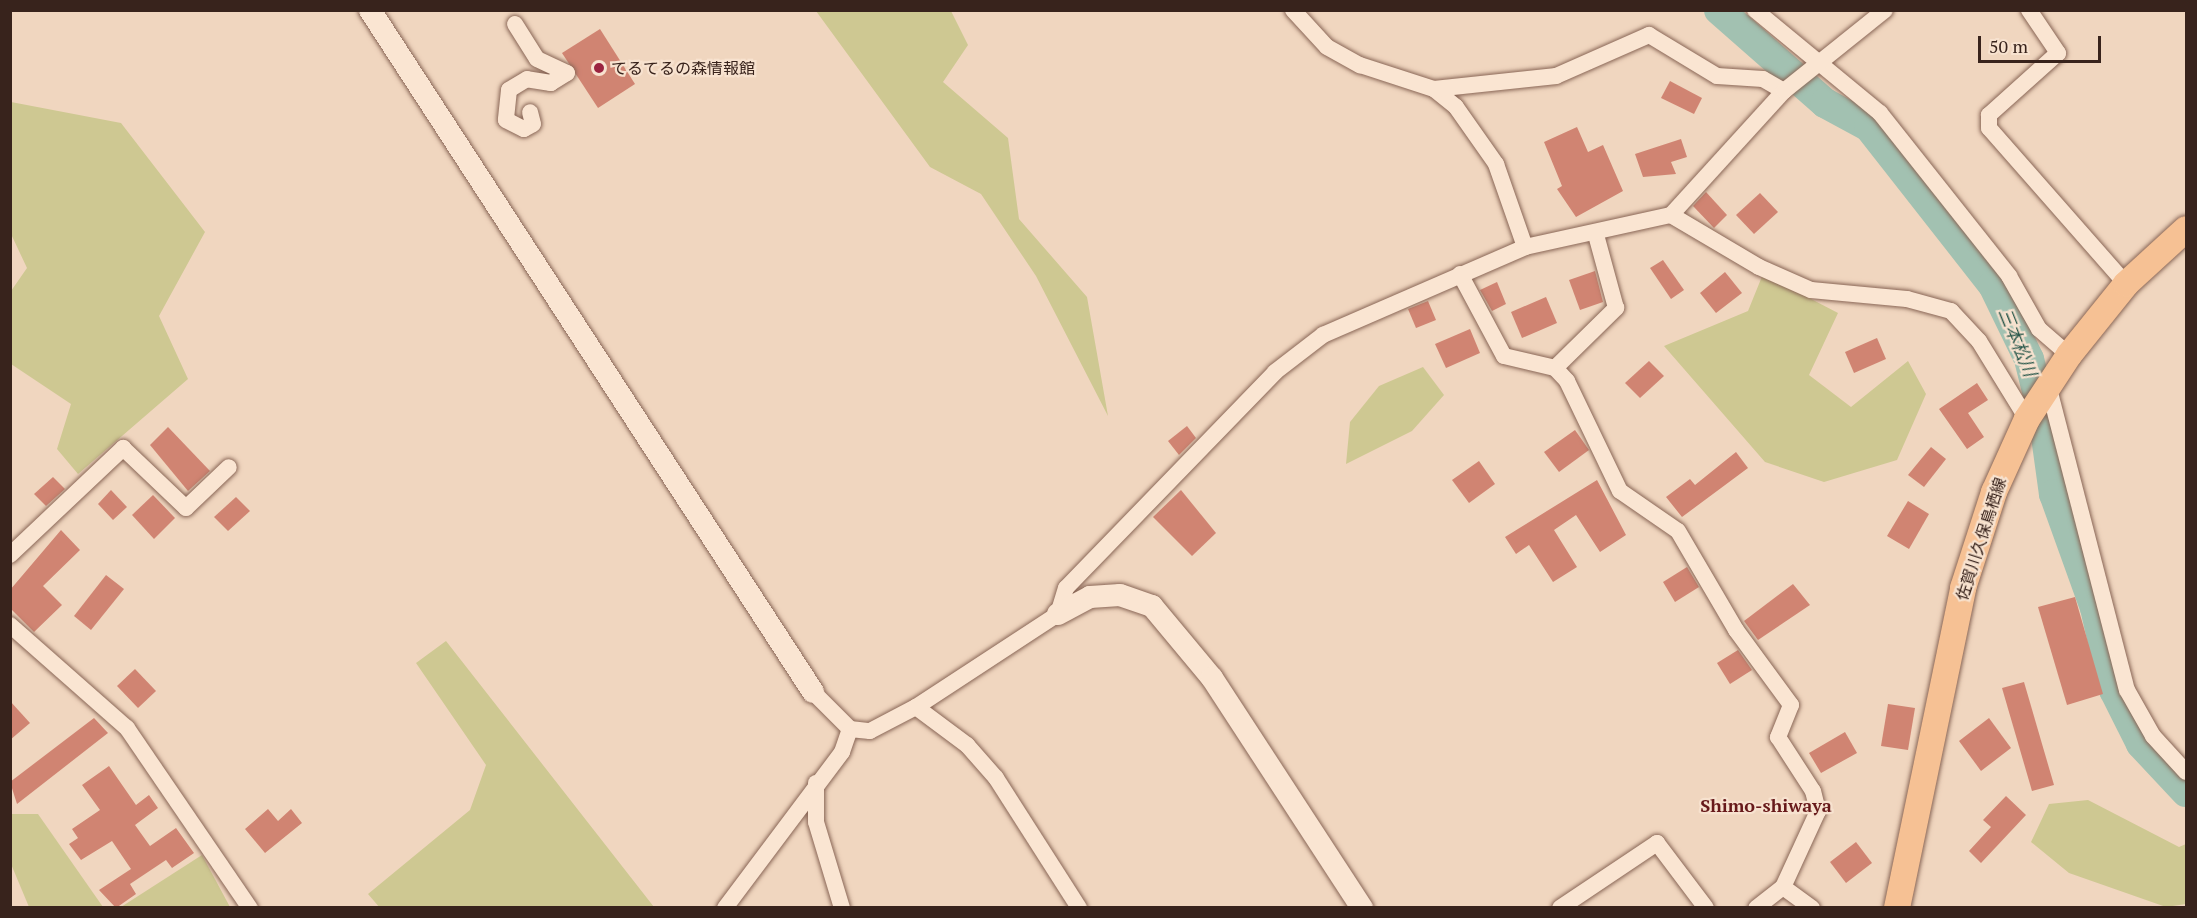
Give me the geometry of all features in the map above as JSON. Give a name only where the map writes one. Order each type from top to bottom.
[{"type":"main road","name":"佐賀川久保鳥栖線","points":[[1897,908],[1963,588],[1994,492],[2027,418],[2069,355],[2126,284],[2187,229]]},
{"type":"street","points":[[370,10],[813,692],[850,729],[870,730],[916,707],[1058,614],[1090,597],[1120,595],[1152,606],[1212,678],[1362,908]]},
{"type":"street","points":[[1293,10],[1327,47],[1360,65],[1434,89],[1456,107],[1496,164],[1525,247]]},
{"type":"street","points":[[1755,10],[1817,64],[1880,113],[2009,276],[2039,329],[2069,355]]},
{"type":"street","points":[[1058,614],[1066,588],[1275,372],[1341,325],[1525,247],[1596,235],[1671,215],[1784,91],[1885,10]]},
{"type":"street","points":[[2029,10],[2058,53],[1989,115],[1989,128],[2126,284]]},
{"type":"street","points":[[515,24],[537,59],[567,74],[551,83],[527,79],[509,90],[506,120],[524,129],[533,124],[530,112]]},
{"type":"street","points":[[1434,89],[1556,76],[1648,35],[1717,76],[1763,79],[1784,91]]},
{"type":"street","points":[[1671,215],[1759,267],[1811,290],[1907,299],[1951,311],[1978,341],[2027,418]]},
{"type":"street","points":[[1555,368],[1616,308],[1596,235]]},
{"type":"street","points":[[1460,274],[1504,356],[1555,368],[1567,381],[1620,491],[1678,531],[1736,630],[1791,705],[1778,736],[1813,791],[1818,811],[1783,887],[1756,908]]},
{"type":"street","points":[[2048,385],[2127,690],[2153,736],[2187,772]]},
{"type":"street","points":[[10,555],[123,448],[186,508],[229,467]]},
{"type":"street","points":[[10,625],[127,728],[250,908]]},
{"type":"street","points":[[916,707],[967,745],[996,778],[1079,908]]},
{"type":"street","points":[[725,908],[816,783],[842,752],[850,729]]},
{"type":"street","points":[[816,783],[816,822],[842,908]]},
{"type":"street","points":[[1560,908],[1657,843],[1706,908]]},
{"type":"street","points":[[1783,887],[1812,908]]},
{"type":"shaded area","points":[[816,11],[951,11],[968,45],[943,82],[1008,138],[1019,219],[1087,297],[1108,416],[1036,276],[981,194],[930,167]]},
{"type":"shaded area","points":[[11,102],[121,123],[205,232],[159,316],[188,379],[78,474],[57,449],[71,404],[11,364],[11,291],[27,268],[11,234]]},
{"type":"shaded area","points":[[1763,274],[1838,313],[1809,375],[1851,407],[1908,361],[1926,394],[1897,460],[1824,482],[1765,462],[1664,346],[1748,311]]},
{"type":"shaded area","points":[[1423,367],[1444,395],[1412,431],[1346,464],[1350,422],[1379,386]]},
{"type":"shaded area","points":[[446,641],[654,907],[380,908],[368,894],[470,810],[486,765],[416,663]]},
{"type":"shaded area","points":[[2088,800],[2179,847],[2186,844],[2186,904],[2166,907],[2069,873],[2031,842],[2049,804]]},
{"type":"shaded area","points":[[10,814],[38,814],[103,907],[29,907],[11,864]]},
{"type":"shaded area","points":[[202,855],[230,907],[121,907]]},
{"type":"building","name":"てるてるの森情報館","points":[[600,29],[635,84],[598,108],[562,53]]},
{"type":"building","points":[[1670,81],[1702,98],[1694,114],[1661,98]]},
{"type":"building","points":[[1577,127],[1588,152],[1603,145],[1623,191],[1576,217],[1557,189],[1562,186],[1544,142]]},
{"type":"building","points":[[1681,139],[1687,157],[1671,162],[1676,174],[1643,177],[1635,154]]},
{"type":"building","points":[[1706,192],[1727,215],[1714,228],[1693,206]]},
{"type":"building","points":[[1760,193],[1778,212],[1754,234],[1736,215]]},
{"type":"building","points":[[1663,260],[1684,290],[1671,299],[1650,268]]},
{"type":"building","points":[[1595,271],[1603,302],[1580,310],[1569,280]]},
{"type":"building","points":[[1725,272],[1742,293],[1716,313],[1700,293]]},
{"type":"building","points":[[1497,282],[1506,304],[1492,311],[1480,290]]},
{"type":"building","points":[[1546,297],[1557,323],[1522,338],[1511,312]]},
{"type":"building","points":[[1428,301],[1436,320],[1416,328],[1408,309]]},
{"type":"building","points":[[1470,329],[1480,353],[1446,368],[1435,344]]},
{"type":"building","points":[[1877,338],[1886,359],[1854,373],[1845,352]]},
{"type":"building","points":[[1649,361],[1664,376],[1640,398],[1625,383]]},
{"type":"building","points":[[1977,383],[1988,400],[1968,413],[1984,437],[1967,449],[1939,409]]},
{"type":"building","points":[[1187,426],[1196,438],[1179,455],[1168,441]]},
{"type":"building","points":[[168,427],[210,471],[188,491],[150,445]]},
{"type":"building","points":[[1575,430],[1589,450],[1559,472],[1544,452]]},
{"type":"building","points":[[1931,447],[1946,459],[1924,487],[1908,475]]},
{"type":"building","points":[[1736,452],[1748,468],[1682,517],[1666,497],[1690,479],[1695,485]]},
{"type":"building","points":[[1479,461],[1495,484],[1469,503],[1452,480]]},
{"type":"building","points":[[53,477],[65,489],[46,506],[34,494]]},
{"type":"building","points":[[1597,480],[1626,535],[1600,552],[1576,515],[1554,530],[1577,567],[1553,582],[1529,545],[1516,554],[1505,537]]},
{"type":"building","points":[[111,490],[127,507],[113,520],[98,504]]},
{"type":"building","points":[[1181,490],[1216,533],[1192,556],[1153,517]]},
{"type":"building","points":[[153,495],[175,518],[154,539],[132,515]]},
{"type":"building","points":[[236,497],[250,511],[228,531],[214,517]]},
{"type":"building","points":[[1908,501],[1929,514],[1909,549],[1887,536]]},
{"type":"building","points":[[61,530],[80,550],[43,586],[62,605],[34,632],[10,608],[10,590]]},
{"type":"building","points":[[1687,567],[1699,587],[1675,602],[1663,582]]},
{"type":"building","points":[[106,575],[124,589],[91,630],[74,616]]},
{"type":"building","points":[[1793,584],[1810,605],[1758,640],[1744,621]]},
{"type":"building","points":[[2075,597],[2103,694],[2067,705],[2038,607]]},
{"type":"building","points":[[1738,650],[1752,670],[1730,684],[1717,663]]},
{"type":"building","points":[[135,669],[156,691],[138,708],[117,686]]},
{"type":"building","points":[[2024,682],[2054,785],[2032,791],[2002,688]]},
{"type":"building","points":[[10,701],[30,723],[10,740]]},
{"type":"building","points":[[1888,704],[1915,708],[1908,750],[1881,746]]},
{"type":"building","points":[[94,718],[108,733],[17,804],[10,782]]},
{"type":"building","points":[[1989,718],[2011,748],[1981,771],[1959,741]]},
{"type":"building","points":[[1845,732],[1857,753],[1821,773],[1809,753]]},
{"type":"building","points":[[109,766],[136,805],[149,795],[158,808],[135,825],[150,846],[176,828],[194,853],[172,868],[166,860],[130,884],[136,894],[116,908],[99,890],[131,869],[112,841],[81,860],[69,844],[78,838],[72,829],[100,810],[82,785]]},
{"type":"building","points":[[2006,796],[2026,815],[1981,863],[1969,851],[1991,827],[1983,820]]},
{"type":"building","points":[[268,809],[278,821],[291,809],[302,823],[265,853],[245,829]]},
{"type":"building","points":[[1856,842],[1872,863],[1846,883],[1830,862]]},
{"type":"waterway","name":"三本松川","points":[[1719,10],[1825,103],[1869,127],[1993,285],[2029,359],[2043,415],[2054,494],[2095,608],[2114,690],[2141,744],[2186,792]]},
{"type":"place","name":"てるてるの森情報館","points":[[599,68]]},
{"type":"district","name":"Shimo-shiwaya","points":[[1766,805]]}]
